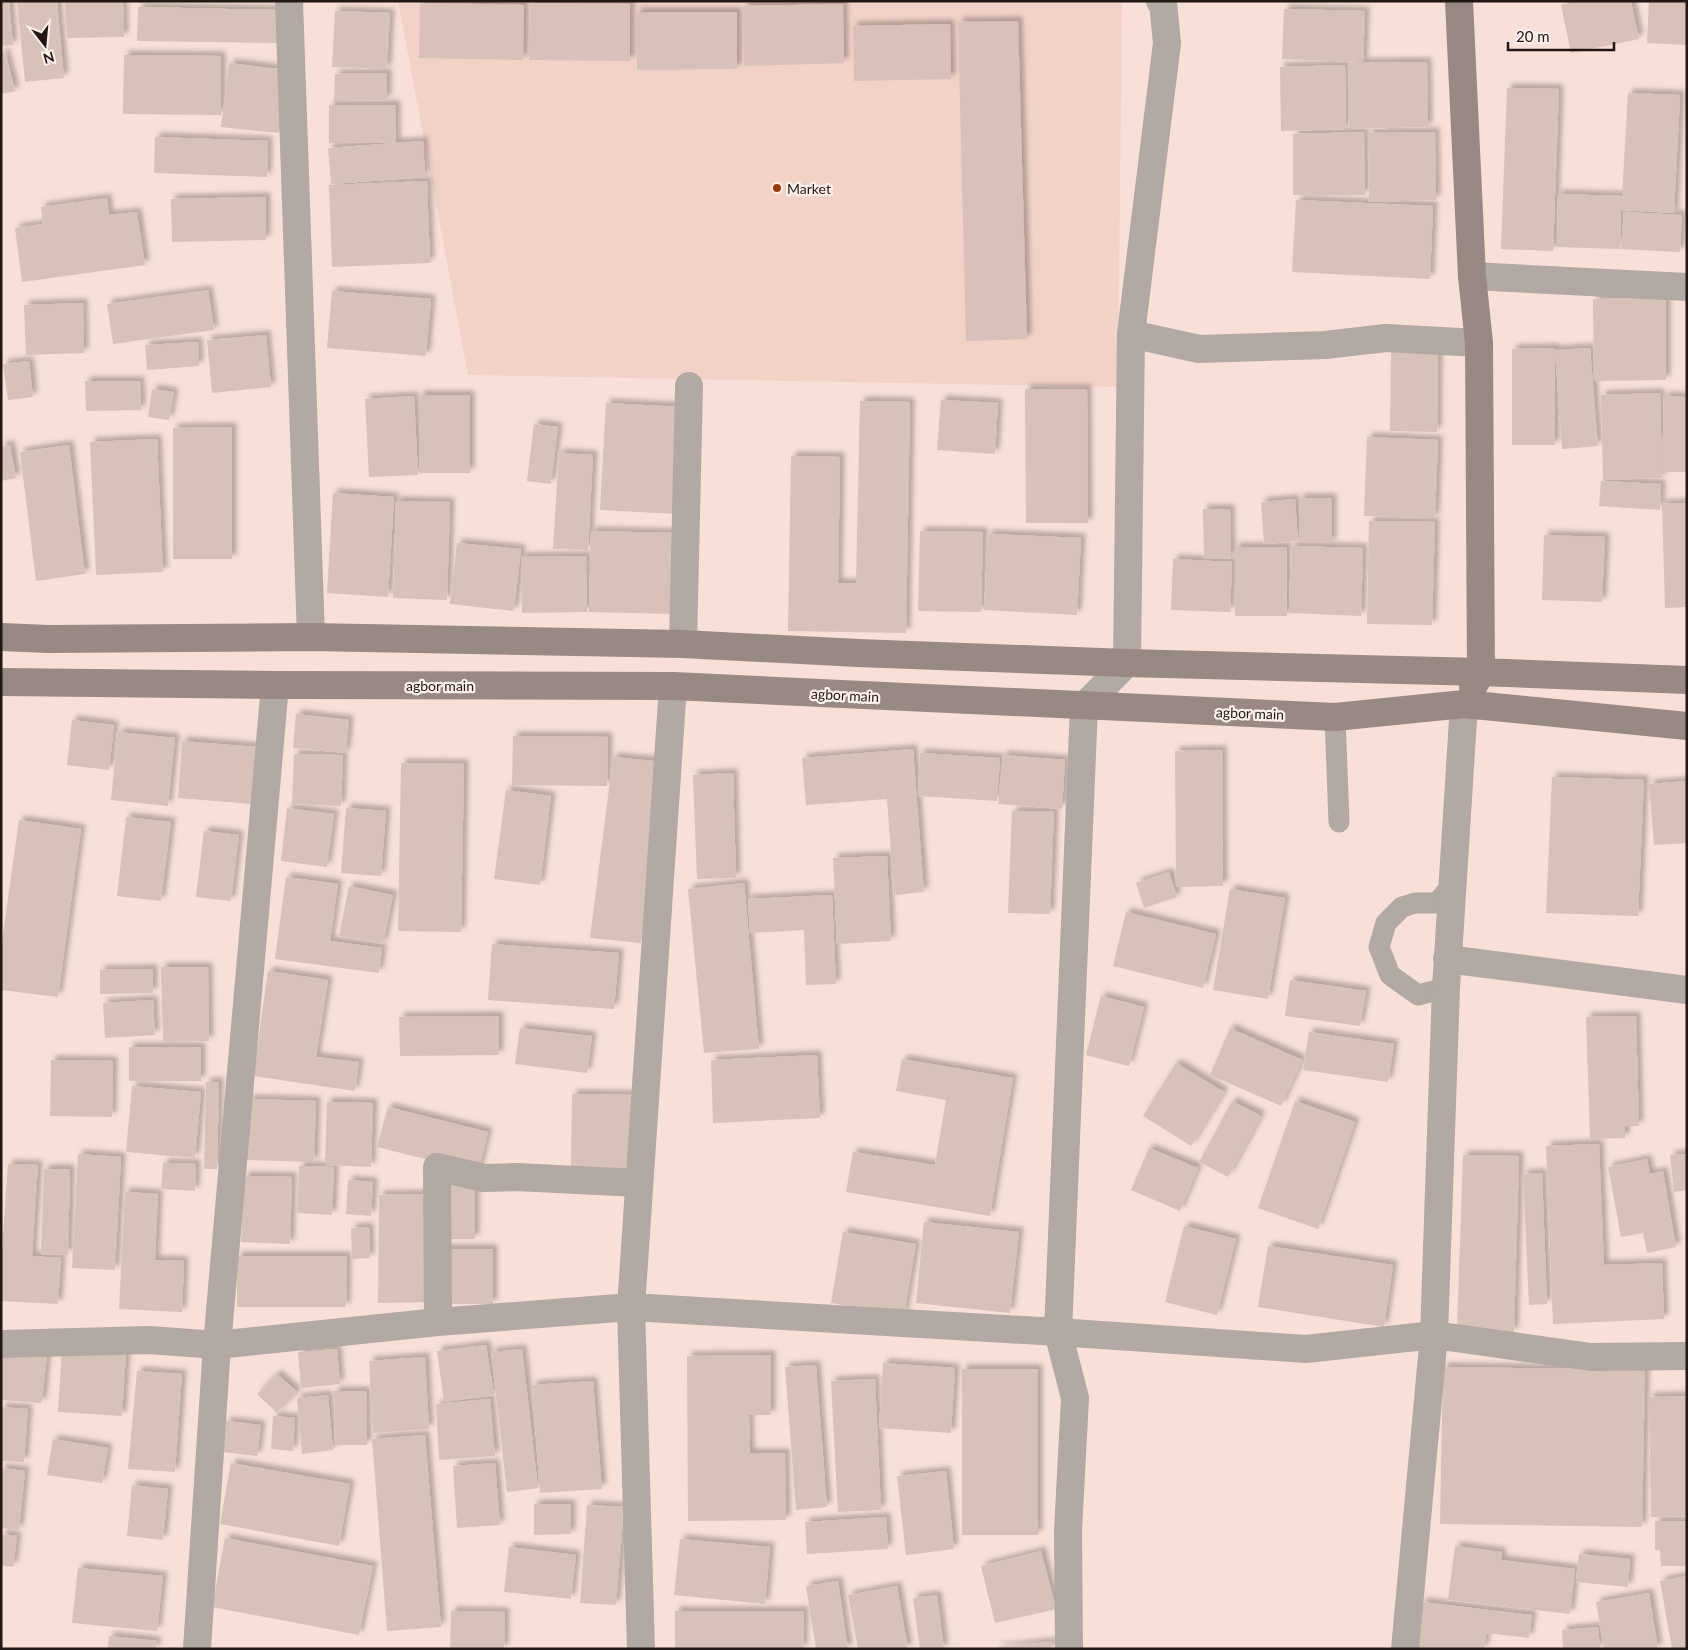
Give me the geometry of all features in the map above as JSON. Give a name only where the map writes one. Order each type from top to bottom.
[{"type":"main road","points":[[1460,1],[1472,276],[1478,343],[1481,672],[1464,704]]},
{"type":"main road","points":[[1,637],[48,639],[311,637],[683,644],[858,653],[1127,663],[1481,672],[1687,680]]},
{"type":"main road","points":[[42,683],[48,639]]},
{"type":"main road","name":"agbor main","points":[[1,682],[673,686],[1335,717],[1464,704],[1687,726]]},
{"type":"street","points":[[289,1],[311,637]]},
{"type":"street","points":[[1069,1649],[1068,1532],[1075,1398],[1058,1332],[1084,706],[1127,663],[1131,334],[1167,43],[1163,3],[1160,1]]},
{"type":"street","points":[[1472,276],[1687,287]]},
{"type":"street","points":[[1131,334],[1199,349],[1325,344],[1386,338],[1478,343]]},
{"type":"street","points":[[683,644],[689,386]]},
{"type":"street","points":[[197,1649],[217,1344],[275,685]]},
{"type":"street","points":[[641,1649],[631,1307],[673,686]]},
{"type":"street","points":[[1405,1649],[1434,1334],[1447,959],[1464,704]]},
{"type":"street","points":[[1447,959],[1687,990]]},
{"type":"street","points":[[438,1322],[437,1167],[484,1178],[516,1177],[638,1183]]},
{"type":"street","points":[[1,1344],[149,1340],[217,1344],[438,1322],[631,1307],[1058,1332],[1306,1349],[1434,1334],[1591,1357],[1687,1356]]},
{"type":"lane","points":[[1335,717],[1339,822]]},
{"type":"lane","points":[[1446,988],[1418,995],[1390,974],[1379,947],[1386,924],[1402,907],[1415,903],[1437,903],[1452,885]]},
{"type":"shaded area","name":"Market","points":[[398,1],[1122,1],[1118,387],[468,375]]},
{"type":"building","points":[[1,1],[9,1],[13,45],[1,46]]},
{"type":"building","points":[[17,1],[57,1],[64,78],[25,82]]},
{"type":"building","points":[[65,1],[123,1],[124,37],[67,38]]},
{"type":"building","points":[[1580,1],[1631,1],[1639,39],[1571,53],[1561,5]]},
{"type":"building","points":[[1649,1],[1687,1],[1687,45],[1647,43]]},
{"type":"building","points":[[420,3],[524,5],[523,60],[419,58]]},
{"type":"building","points":[[530,3],[630,4],[630,61],[529,60]]},
{"type":"building","points":[[843,4],[844,63],[744,66],[743,6]]},
{"type":"building","points":[[138,7],[278,10],[277,43],[137,41]]},
{"type":"building","points":[[1284,9],[1365,11],[1363,62],[1282,59]]},
{"type":"building","points":[[335,11],[390,13],[387,69],[332,67]]},
{"type":"building","points":[[636,12],[737,12],[737,69],[637,70]]},
{"type":"building","points":[[1018,21],[1027,339],[966,341],[958,22]]},
{"type":"building","points":[[950,24],[951,79],[854,81],[853,26]]},
{"type":"building","points":[[5,52],[15,91],[1,94],[1,53]]},
{"type":"building","points":[[124,55],[221,56],[221,115],[123,114]]},
{"type":"building","points":[[1427,62],[1428,127],[1349,129],[1348,63]]},
{"type":"building","points":[[229,63],[286,70],[279,133],[221,127]]},
{"type":"building","points":[[1345,65],[1346,129],[1281,131],[1280,67]]},
{"type":"building","points":[[387,73],[387,100],[334,101],[335,74]]},
{"type":"building","points":[[1507,88],[1559,89],[1553,251],[1501,249]]},
{"type":"building","points":[[1628,93],[1680,95],[1674,213],[1621,210],[1620,249],[1557,247],[1558,194],[1622,196]]},
{"type":"building","points":[[329,105],[396,105],[396,143],[329,143]]},
{"type":"building","points":[[1364,132],[1365,195],[1293,195],[1293,134]]},
{"type":"building","points":[[1435,132],[1436,200],[1369,202],[1368,133]]},
{"type":"building","points":[[155,137],[268,141],[267,177],[154,173]]},
{"type":"building","points":[[423,141],[425,177],[331,184],[328,148]]},
{"type":"building","points":[[427,181],[430,263],[332,267],[329,185]]},
{"type":"building","points":[[266,197],[266,240],[172,242],[171,199]]},
{"type":"building","points":[[107,198],[109,215],[137,212],[145,265],[22,282],[15,228],[43,224],[41,207]]},
{"type":"building","points":[[1296,200],[1433,206],[1430,279],[1292,272]]},
{"type":"building","points":[[1624,212],[1682,215],[1680,252],[1621,249]]},
{"type":"building","points":[[208,290],[214,330],[113,344],[107,304]]},
{"type":"building","points":[[332,291],[431,299],[426,356],[327,348]]},
{"type":"building","points":[[1666,298],[1666,380],[1594,381],[1593,299]]},
{"type":"building","points":[[83,303],[84,353],[26,355],[24,305]]},
{"type":"building","points":[[266,335],[271,387],[212,393],[207,340]]},
{"type":"building","points":[[198,342],[199,366],[147,370],[145,345]]},
{"type":"building","points":[[1555,348],[1555,445],[1512,445],[1512,349]]},
{"type":"building","points":[[1590,348],[1598,446],[1562,449],[1555,350]]},
{"type":"building","points":[[1391,352],[1438,353],[1437,432],[1390,431]]},
{"type":"building","points":[[29,361],[33,397],[8,400],[3,364]]},
{"type":"building","points":[[85,381],[140,381],[141,410],[86,411]]},
{"type":"building","points":[[152,389],[174,392],[169,420],[148,417]]},
{"type":"building","points":[[1025,389],[1087,389],[1088,523],[1026,523]]},
{"type":"building","points":[[1660,393],[1662,470],[1664,396],[1687,397],[1687,472],[1662,472],[1662,478],[1603,480],[1601,395]]},
{"type":"building","points":[[419,395],[470,395],[470,473],[419,473]]},
{"type":"building","points":[[414,396],[418,475],[369,477],[365,399]]},
{"type":"building","points":[[941,400],[998,403],[995,454],[937,450]]},
{"type":"building","points":[[860,401],[910,402],[906,633],[788,631],[791,456],[840,457],[838,583],[856,583]]},
{"type":"building","points":[[606,403],[683,407],[678,514],[600,510]]},
{"type":"building","points":[[534,424],[558,427],[551,484],[527,481]]},
{"type":"building","points":[[232,427],[232,559],[173,559],[173,428]]},
{"type":"building","points":[[1367,437],[1438,440],[1435,518],[1364,516]]},
{"type":"building","points":[[157,439],[163,572],[96,575],[90,442]]},
{"type":"building","points":[[10,445],[16,478],[1,481],[1,446]]},
{"type":"building","points":[[69,445],[85,574],[36,581],[20,452]]},
{"type":"building","points":[[559,453],[593,455],[588,550],[553,549]]},
{"type":"building","points":[[1601,481],[1661,484],[1660,510],[1599,506]]},
{"type":"building","points":[[333,493],[394,497],[388,597],[327,593]]},
{"type":"building","points":[[1299,498],[1332,498],[1332,543],[1299,543]]},
{"type":"building","points":[[1295,499],[1298,541],[1264,544],[1261,502]]},
{"type":"building","points":[[396,501],[450,502],[447,600],[393,598]]},
{"type":"building","points":[[1687,503],[1687,607],[1665,608],[1662,504]]},
{"type":"building","points":[[1203,509],[1230,509],[1231,559],[1204,559]]},
{"type":"building","points":[[1369,521],[1435,522],[1432,625],[1367,624]]},
{"type":"building","points":[[591,531],[676,533],[673,614],[589,612]]},
{"type":"building","points":[[920,531],[983,532],[981,612],[918,611]]},
{"type":"building","points":[[988,534],[1081,538],[1077,615],[984,610]]},
{"type":"building","points":[[1544,535],[1605,537],[1602,602],[1542,600]]},
{"type":"building","points":[[457,543],[521,549],[514,611],[450,604]]},
{"type":"building","points":[[1291,546],[1363,548],[1361,616],[1289,613]]},
{"type":"building","points":[[1235,547],[1287,547],[1287,616],[1235,616]]},
{"type":"building","points":[[586,556],[587,612],[522,613],[521,557]]},
{"type":"building","points":[[1173,559],[1232,562],[1230,612],[1171,610]]},
{"type":"building","points":[[296,714],[349,720],[346,753],[293,748]]},
{"type":"building","points":[[72,720],[114,725],[109,770],[67,765]]},
{"type":"building","points":[[118,732],[175,738],[168,806],[111,800]]},
{"type":"building","points":[[513,736],[608,737],[607,786],[512,785]]},
{"type":"building","points":[[182,741],[256,747],[252,804],[178,798]]},
{"type":"building","points":[[913,749],[924,892],[894,895],[887,799],[806,805],[802,758]]},
{"type":"building","points":[[1222,750],[1223,886],[1176,887],[1175,751]]},
{"type":"building","points":[[920,753],[1000,758],[997,801],[918,796]]},
{"type":"building","points":[[294,754],[343,755],[341,806],[292,804]]},
{"type":"building","points":[[1003,755],[1065,760],[1062,809],[998,804]]},
{"type":"building","points":[[613,757],[663,762],[641,943],[590,938]]},
{"type":"building","points":[[401,763],[464,764],[461,932],[398,931]]},
{"type":"building","points":[[733,773],[736,878],[697,879],[693,775]]},
{"type":"building","points":[[1552,777],[1644,780],[1638,916],[1546,913]]},
{"type":"building","points":[[1687,781],[1687,843],[1654,845],[1649,784]]},
{"type":"building","points":[[506,790],[551,796],[540,885],[494,879]]},
{"type":"building","points":[[287,808],[334,814],[327,867],[281,861]]},
{"type":"building","points":[[346,808],[386,811],[381,876],[341,873]]},
{"type":"building","points":[[1012,811],[1054,811],[1050,914],[1008,913]]},
{"type":"building","points":[[126,817],[171,822],[161,901],[117,896]]},
{"type":"building","points":[[19,820],[81,829],[58,997],[1,990],[1,949]]},
{"type":"building","points":[[204,831],[239,835],[231,901],[196,897]]},
{"type":"building","points":[[887,856],[891,941],[837,944],[833,858]]},
{"type":"building","points":[[1169,872],[1177,897],[1144,908],[1136,883]]},
{"type":"building","points":[[286,877],[338,884],[330,941],[382,948],[379,973],[275,959]]},
{"type":"building","points":[[744,883],[759,1049],[704,1053],[688,889]]},
{"type":"building","points":[[349,886],[393,895],[383,944],[339,936]]},
{"type":"building","points":[[1230,889],[1285,898],[1268,999],[1213,990]]},
{"type":"building","points":[[832,895],[836,984],[806,985],[804,930],[750,933],[748,899]]},
{"type":"building","points":[[1126,912],[1216,934],[1203,988],[1113,966]]},
{"type":"building","points":[[492,944],[619,953],[614,1009],[488,1000]]},
{"type":"building","points":[[161,967],[208,967],[209,1041],[163,1042]]},
{"type":"building","points":[[153,969],[153,993],[100,994],[100,970]]},
{"type":"building","points":[[268,971],[328,980],[316,1057],[359,1062],[355,1091],[253,1076]]},
{"type":"building","points":[[1290,980],[1366,991],[1360,1026],[1285,1016]]},
{"type":"building","points":[[1101,996],[1144,1007],[1129,1066],[1086,1055]]},
{"type":"building","points":[[153,1000],[155,1035],[105,1038],[103,1003]]},
{"type":"building","points":[[499,1016],[499,1055],[400,1056],[399,1017]]},
{"type":"building","points":[[1636,1016],[1639,1126],[1625,1126],[1625,1138],[1590,1139],[1586,1017]]},
{"type":"building","points":[[520,1028],[592,1036],[587,1073],[515,1064]]},
{"type":"building","points":[[1230,1028],[1302,1060],[1281,1106],[1210,1075]]},
{"type":"building","points":[[1309,1032],[1394,1044],[1388,1082],[1303,1070]]},
{"type":"building","points":[[129,1047],[201,1047],[201,1081],[129,1081]]},
{"type":"building","points":[[817,1055],[820,1118],[713,1123],[711,1060]]},
{"type":"building","points":[[902,1059],[1013,1078],[990,1216],[846,1192],[853,1152],[935,1165],[946,1100],[896,1091]]},
{"type":"building","points":[[51,1060],[113,1061],[112,1117],[50,1116]]},
{"type":"building","points":[[1176,1063],[1224,1092],[1191,1146],[1143,1116]]},
{"type":"building","points":[[206,1082],[219,1082],[217,1169],[204,1169]]},
{"type":"building","points":[[132,1086],[201,1092],[195,1158],[126,1152]]},
{"type":"building","points":[[572,1094],[635,1095],[633,1170],[571,1169]]},
{"type":"building","points":[[249,1099],[316,1101],[314,1162],[247,1160]]},
{"type":"building","points":[[1232,1101],[1261,1116],[1228,1177],[1199,1162]]},
{"type":"building","points":[[1295,1101],[1355,1122],[1318,1229],[1258,1208]]},
{"type":"building","points":[[327,1102],[373,1103],[371,1167],[325,1165]]},
{"type":"building","points":[[388,1107],[488,1132],[478,1172],[377,1147]]},
{"type":"building","points":[[1599,1144],[1604,1265],[1662,1263],[1664,1319],[1553,1324],[1546,1146]]},
{"type":"building","points":[[1149,1148],[1198,1168],[1180,1211],[1131,1190]]},
{"type":"building","points":[[78,1154],[121,1157],[115,1270],[72,1268]]},
{"type":"building","points":[[1687,1154],[1687,1190],[1674,1192],[1670,1155]]},
{"type":"building","points":[[1463,1155],[1519,1156],[1514,1332],[1457,1330]]},
{"type":"building","points":[[1647,1159],[1650,1174],[1663,1171],[1676,1247],[1647,1253],[1643,1233],[1621,1237],[1608,1167]]},
{"type":"building","points":[[163,1163],[196,1164],[195,1191],[161,1189]]},
{"type":"building","points":[[8,1164],[38,1165],[32,1256],[61,1258],[58,1304],[1,1301],[1,1264]]},
{"type":"building","points":[[299,1166],[334,1167],[332,1215],[297,1213]]},
{"type":"building","points":[[44,1169],[70,1169],[68,1255],[41,1254]]},
{"type":"building","points":[[1542,1173],[1547,1304],[1529,1305],[1523,1174]]},
{"type":"building","points":[[244,1176],[292,1177],[290,1244],[241,1242]]},
{"type":"building","points":[[348,1180],[373,1182],[371,1216],[346,1214]]},
{"type":"building","points":[[475,1185],[475,1239],[441,1239],[441,1186]]},
{"type":"building","points":[[125,1192],[158,1194],[155,1260],[184,1261],[182,1312],[119,1309]]},
{"type":"building","points":[[434,1194],[434,1302],[378,1303],[379,1195]]},
{"type":"building","points":[[924,1222],[1019,1232],[1010,1313],[916,1303]]},
{"type":"building","points":[[1184,1226],[1236,1239],[1217,1315],[1165,1302]]},
{"type":"building","points":[[369,1227],[370,1258],[352,1259],[351,1228]]},
{"type":"building","points":[[843,1232],[916,1244],[904,1315],[831,1303]]},
{"type":"building","points":[[1268,1246],[1393,1265],[1384,1327],[1258,1307]]},
{"type":"building","points":[[440,1249],[493,1249],[493,1304],[440,1304]]},
{"type":"building","points":[[237,1256],[347,1256],[346,1307],[237,1307]]},
{"type":"building","points":[[486,1345],[494,1395],[444,1402],[437,1351]]},
{"type":"building","points":[[62,1347],[126,1352],[122,1416],[58,1412]]},
{"type":"building","points":[[337,1349],[340,1384],[301,1388],[298,1352]]},
{"type":"building","points":[[522,1349],[538,1488],[507,1492],[491,1352]]},
{"type":"building","points":[[1,1350],[47,1353],[42,1403],[1,1400]]},
{"type":"building","points":[[771,1355],[771,1415],[749,1415],[750,1453],[785,1453],[786,1520],[688,1521],[687,1356]]},
{"type":"building","points":[[425,1357],[429,1429],[373,1433],[369,1361]]},
{"type":"building","points":[[883,1363],[955,1368],[951,1433],[879,1428]]},
{"type":"building","points":[[816,1365],[827,1507],[796,1510],[785,1367]]},
{"type":"building","points":[[1443,1367],[1645,1370],[1642,1527],[1440,1524]]},
{"type":"building","points":[[962,1369],[1038,1369],[1038,1535],[962,1535]]},
{"type":"building","points":[[137,1371],[182,1374],[175,1472],[128,1469]]},
{"type":"building","points":[[277,1374],[297,1392],[277,1413],[257,1394]]},
{"type":"building","points":[[875,1379],[881,1510],[838,1512],[831,1381]]},
{"type":"building","points":[[593,1381],[602,1489],[540,1493],[532,1385]]},
{"type":"building","points":[[334,1391],[366,1391],[367,1445],[335,1445]]},
{"type":"building","points":[[328,1395],[333,1450],[302,1454],[297,1398]]},
{"type":"building","points":[[1687,1396],[1687,1516],[1651,1517],[1649,1397]]},
{"type":"building","points":[[490,1399],[495,1456],[439,1460],[436,1404]]},
{"type":"building","points":[[1,1407],[28,1409],[24,1462],[1,1461]]},
{"type":"building","points":[[273,1416],[295,1418],[293,1451],[271,1449]]},
{"type":"building","points":[[226,1421],[261,1425],[257,1456],[222,1452]]},
{"type":"building","points":[[425,1435],[441,1627],[387,1631],[372,1439]]},
{"type":"building","points":[[53,1439],[108,1448],[102,1483],[47,1475]]},
{"type":"building","points":[[231,1463],[350,1484],[339,1546],[220,1524]]},
{"type":"building","points":[[495,1463],[500,1525],[457,1528],[453,1466]]},
{"type":"building","points":[[1,1468],[25,1471],[19,1530],[1,1528]]},
{"type":"building","points":[[946,1471],[954,1549],[906,1555],[897,1476]]},
{"type":"building","points":[[132,1485],[168,1489],[163,1540],[127,1536]]},
{"type":"building","points":[[534,1504],[571,1504],[571,1534],[534,1535]]},
{"type":"building","points":[[587,1505],[624,1507],[616,1605],[580,1603]]},
{"type":"building","points":[[886,1517],[888,1549],[807,1554],[805,1522]]},
{"type":"building","points":[[1655,1521],[1687,1521],[1687,1566],[1661,1566],[1660,1550],[1655,1550]]},
{"type":"building","points":[[1,1534],[17,1536],[13,1567],[1,1565]]},
{"type":"building","points":[[225,1538],[373,1566],[359,1635],[212,1607]]},
{"type":"building","points":[[680,1539],[770,1547],[765,1604],[674,1595]]},
{"type":"building","points":[[1455,1546],[1502,1552],[1501,1560],[1575,1569],[1570,1614],[1448,1600]]},
{"type":"building","points":[[509,1547],[576,1555],[571,1599],[504,1592]]},
{"type":"building","points":[[1041,1551],[1056,1609],[995,1623],[981,1566]]},
{"type":"building","points":[[1579,1554],[1630,1559],[1628,1587],[1576,1582]]},
{"type":"building","points":[[78,1568],[163,1576],[157,1631],[72,1623]]},
{"type":"building","points":[[1687,1576],[1687,1649],[1672,1649],[1660,1581]]},
{"type":"building","points":[[838,1581],[848,1649],[816,1649],[806,1586]]},
{"type":"building","points":[[897,1586],[908,1649],[858,1649],[848,1595]]},
{"type":"building","points":[[1649,1593],[1658,1649],[1604,1649],[1596,1602]]},
{"type":"building","points":[[937,1595],[944,1649],[920,1649],[913,1598]]},
{"type":"building","points":[[1422,1602],[1532,1615],[1529,1638],[1486,1633],[1484,1649],[1417,1649]]},
{"type":"building","points":[[451,1611],[505,1612],[504,1649],[450,1649]]},
{"type":"building","points":[[675,1611],[804,1611],[803,1649],[675,1649]]},
{"type":"building","points":[[1598,1627],[1600,1649],[1563,1649],[1562,1630]]},
{"type":"building","points":[[109,1636],[157,1641],[156,1649],[108,1649]]},
{"type":"building","points":[[1052,1642],[1052,1649],[998,1649],[998,1647]]},
{"type":"place","name":"Market","points":[[777,188]]}]
